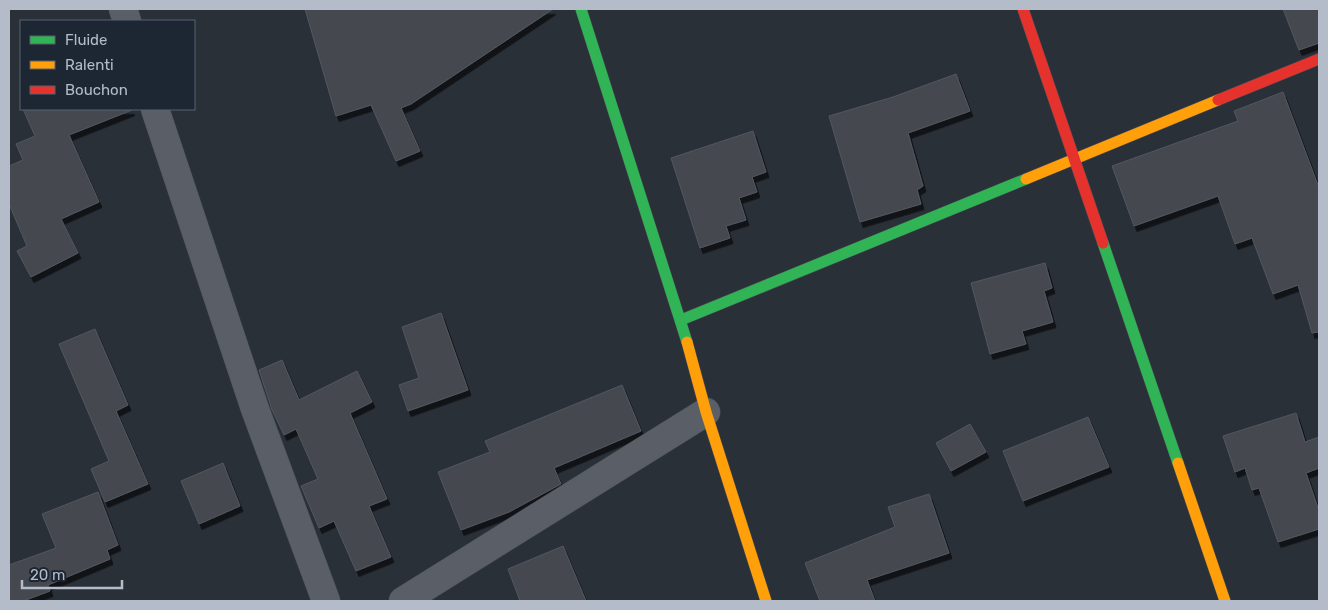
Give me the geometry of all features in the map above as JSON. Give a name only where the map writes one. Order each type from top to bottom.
[{"type":"street","points":[[581,9],[681,320],[706,412],[766,601]]},
{"type":"street","points":[[1023,9],[1226,601]]},
{"type":"street","points":[[681,320],[1319,59]]},
{"type":"street","points":[[155,110],[255,409],[326,601]]},
{"type":"street","points":[[403,601],[706,412]]},
{"type":"building","points":[[305,9],[553,9],[411,104],[401,108],[420,151],[396,161],[371,105],[336,116]]},
{"type":"building","points":[[1283,9],[1319,9],[1319,43],[1299,50]]},
{"type":"building","points":[[956,74],[970,111],[908,133],[923,186],[917,190],[921,204],[860,222],[829,116],[893,97]]},
{"type":"building","points":[[1283,92],[1319,188],[1319,332],[1312,333],[1298,285],[1273,294],[1252,238],[1235,244],[1218,196],[1134,226],[1112,166],[1238,121],[1234,111]]},
{"type":"building","points":[[23,110],[132,110],[69,135],[99,202],[61,219],[78,253],[31,277],[17,251],[27,246],[9,204],[9,166],[23,160],[16,144],[35,136]]},
{"type":"building","points":[[753,131],[766,172],[752,177],[757,192],[739,198],[746,220],[726,226],[730,238],[700,248],[671,158]]},
{"type":"building","points":[[1045,263],[1052,288],[1044,291],[1053,322],[1022,331],[1026,344],[990,354],[971,283]]},
{"type":"building","points":[[441,313],[468,390],[408,411],[399,385],[419,378],[402,327]]},
{"type":"building","points":[[95,329],[128,405],[116,411],[148,484],[105,502],[91,469],[109,461],[59,344]]},
{"type":"building","points":[[282,360],[299,400],[357,371],[372,402],[350,413],[387,499],[369,506],[391,557],[356,571],[334,521],[319,528],[301,486],[318,479],[296,429],[284,435],[272,410],[259,370]]},
{"type":"building","points":[[622,385],[641,431],[554,468],[561,484],[509,512],[461,530],[438,472],[490,452],[485,441]]},
{"type":"building","points":[[1296,413],[1305,442],[1319,437],[1319,468],[1306,473],[1319,511],[1319,529],[1278,542],[1259,488],[1252,490],[1245,468],[1235,472],[1223,436]]},
{"type":"building","points":[[1088,417],[1109,467],[1023,501],[1003,451]]},
{"type":"building","points":[[970,424],[986,452],[951,471],[936,443]]},
{"type":"building","points":[[223,463],[240,506],[199,524],[181,481]]},
{"type":"building","points":[[98,492],[118,545],[107,550],[110,559],[48,585],[50,591],[23,601],[9,601],[9,565],[56,548],[42,514]]},
{"type":"building","points":[[929,494],[949,553],[867,580],[875,601],[820,601],[805,563],[895,527],[888,507]]},
{"type":"building","points":[[563,546],[586,601],[520,601],[508,569]]},
{"type":"traffic: fast","points":[[581,9],[687,342]]},
{"type":"traffic: fast","points":[[681,320],[1026,179]]},
{"type":"traffic: fast","points":[[1103,243],[1178,463]]},
{"type":"traffic: slow","points":[[1026,179],[1218,100]]},
{"type":"traffic: slow","points":[[687,342],[706,412],[766,601]]},
{"type":"traffic: slow","points":[[1178,463],[1225,601]]},
{"type":"traffic: jam","points":[[1023,9],[1103,243]]},
{"type":"traffic: jam","points":[[1218,100],[1319,59]]}]
